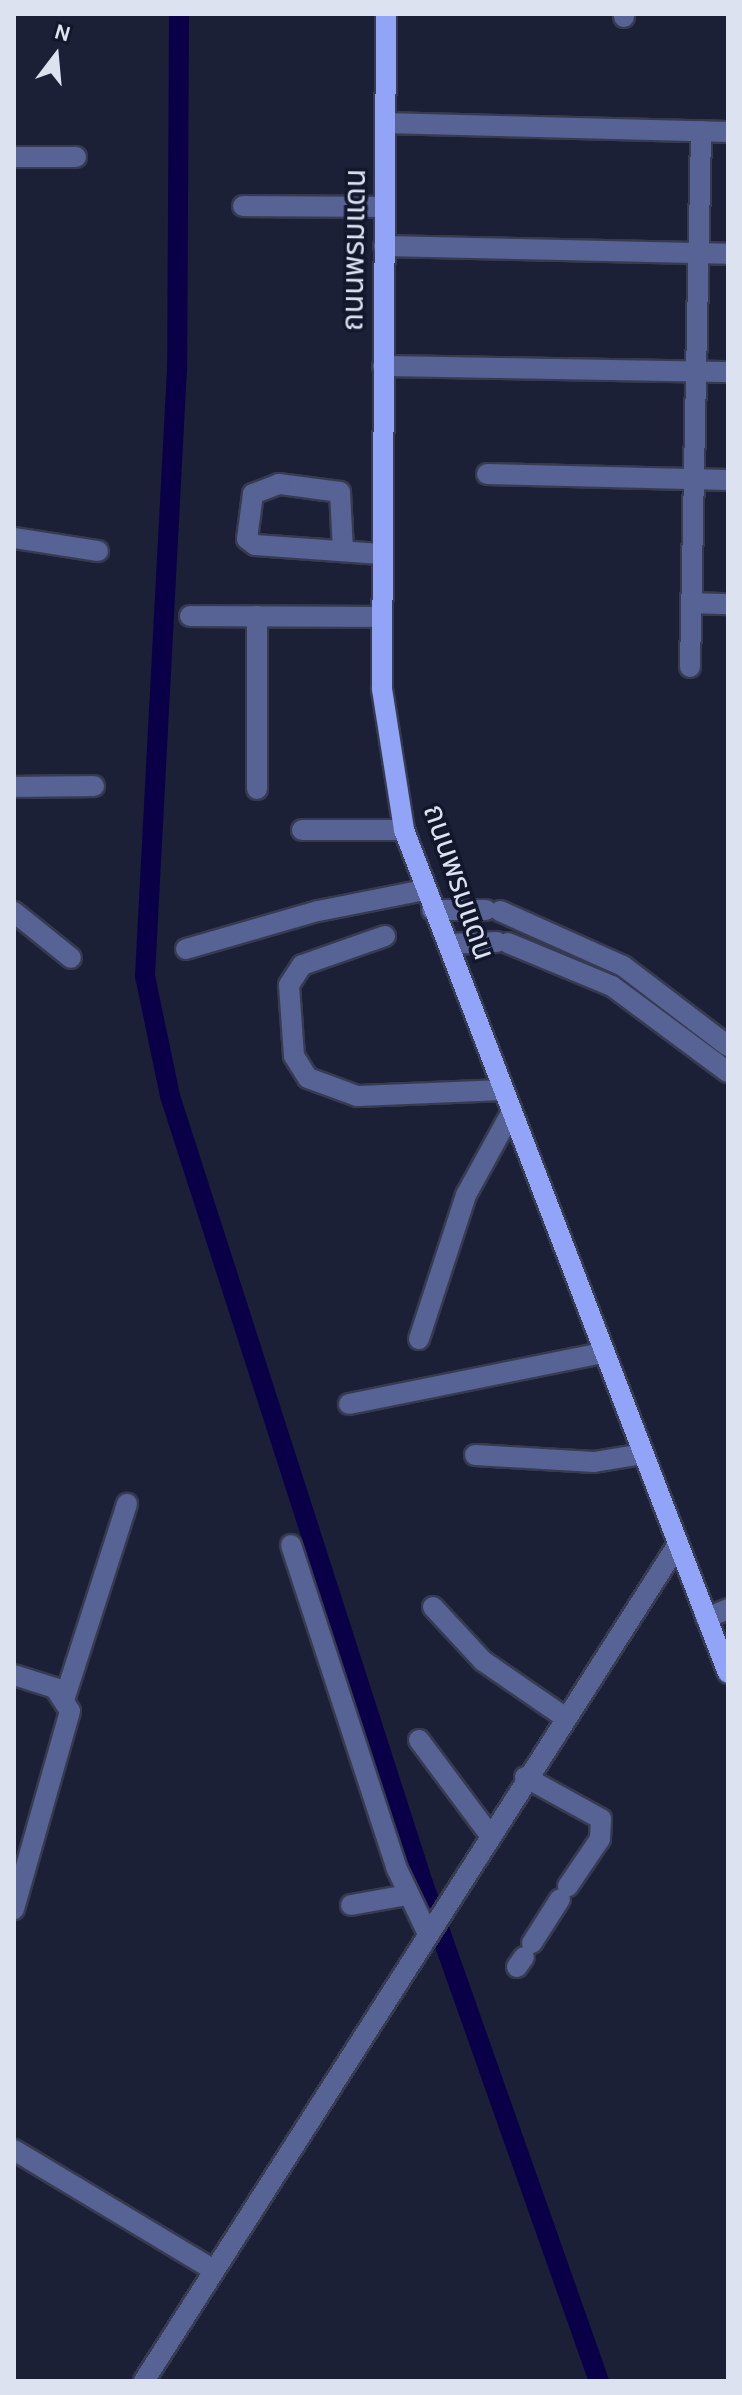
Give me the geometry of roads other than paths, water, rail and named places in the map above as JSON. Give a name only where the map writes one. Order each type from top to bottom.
[{"type":"main road","name":"ถนนพรมแดน","points":[[386,14],[382,689],[404,830],[499,1090],[728,1673]]},
{"type":"street","points":[[385,123],[728,132]]},
{"type":"street","points":[[690,667],[701,131]]},
{"type":"street","points":[[14,157],[76,157]]},
{"type":"street","points":[[243,206],[384,207]]},
{"type":"street","points":[[384,246],[728,254]]},
{"type":"street","points":[[383,366],[728,372]]},
{"type":"street","points":[[487,474],[728,480]]},
{"type":"street","points":[[343,551],[340,492],[279,484],[260,485],[253,494],[247,539],[255,545],[381,554]]},
{"type":"street","points":[[14,538],[98,551]]},
{"type":"street","points":[[692,603],[728,604]]},
{"type":"street","points":[[190,616],[381,617]]},
{"type":"street","points":[[257,616],[257,789]]},
{"type":"street","points":[[14,787],[94,786]]},
{"type":"street","points":[[302,830],[404,830]]},
{"type":"street","points":[[186,949],[318,911],[424,890]]},
{"type":"street","points":[[432,910],[499,912],[623,966],[671,999],[728,1046]]},
{"type":"street","points":[[14,912],[71,958]]},
{"type":"street","points":[[499,912],[507,943]]},
{"type":"street","points":[[385,936],[302,965],[289,985],[294,1056],[308,1078],[357,1096],[499,1090]]},
{"type":"street","points":[[448,944],[507,943],[612,986],[660,1018],[728,1072]]},
{"type":"street","points":[[660,1018],[671,999]]},
{"type":"street","points":[[419,1339],[466,1195],[510,1115]]},
{"type":"street","points":[[349,1404],[603,1353]]},
{"type":"street","points":[[475,1455],[594,1462],[643,1454]]},
{"type":"street","points":[[14,1909],[70,1711],[65,1697],[127,1504]]},
{"type":"street","points":[[144,2381],[563,1716],[678,1544]]},
{"type":"street","points":[[291,1545],[407,1895],[430,1928]]},
{"type":"street","points":[[433,1607],[483,1661],[563,1716]]},
{"type":"street","points":[[706,1618],[728,1609]]},
{"type":"street","points":[[14,1675],[65,1697]]},
{"type":"street","points":[[419,1740],[489,1834]]},
{"type":"street","points":[[524,1956],[600,1839],[601,1819],[525,1777]]},
{"type":"street","points":[[351,1905],[407,1895]]},
{"type":"street","points":[[14,2150],[214,2270]]},
{"type":"waterway","points":[[179,14],[177,369],[145,976],[170,1096],[423,1883],[599,2381]]}]
